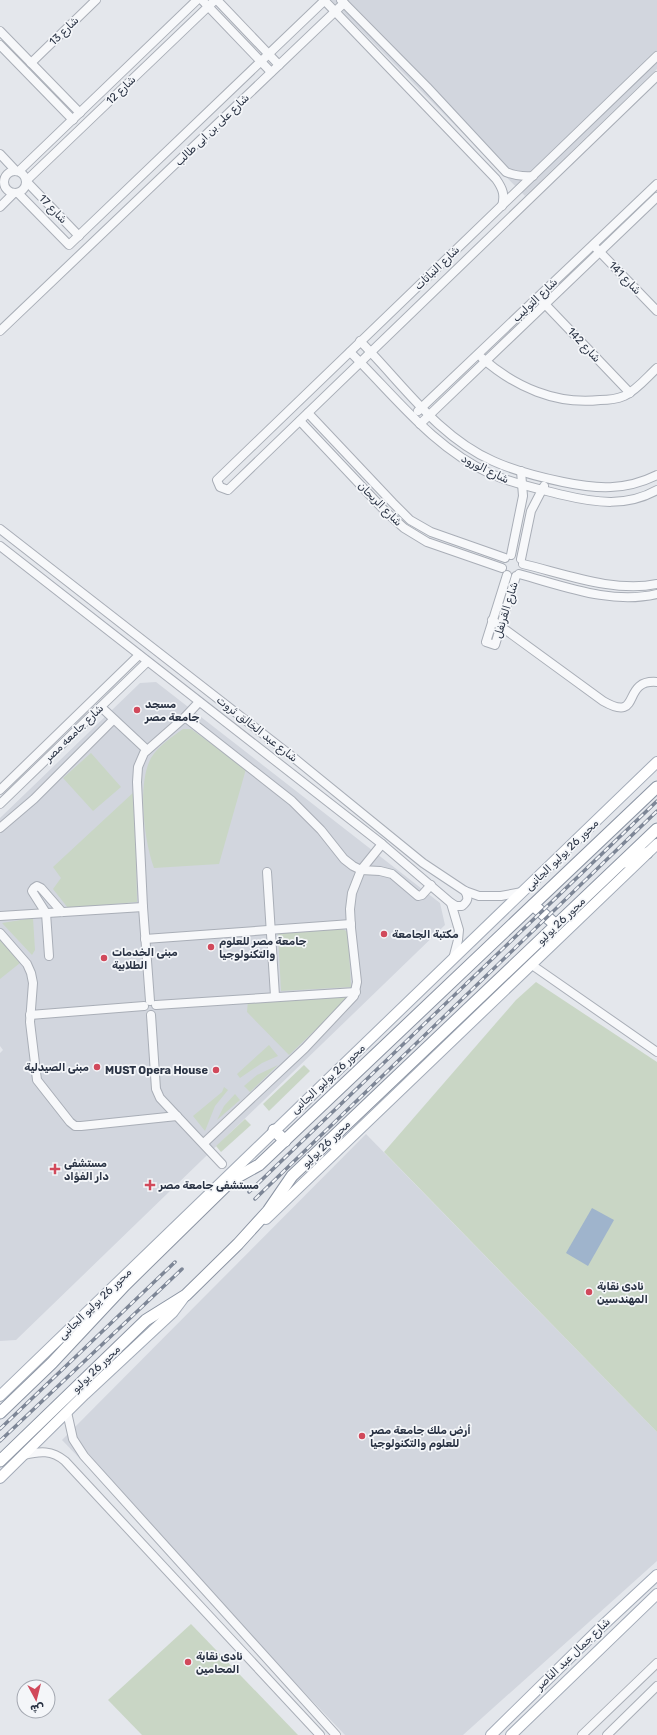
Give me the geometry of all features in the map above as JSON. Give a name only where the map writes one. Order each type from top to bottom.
[{"type":"highway","points":[[0,1413],[52,1363],[162,1245],[232,1180],[259,1165],[657,787]]},
{"type":"highway","name":"محور 26 يوليو","points":[[0,1461],[146,1320],[186,1295],[238,1244],[268,1211],[292,1176],[657,829]]},
{"type":"highway","points":[[619,865],[647,853]]},
{"type":"highway","points":[[533,905],[556,925]]},
{"type":"highway","points":[[274,1130],[285,1140]]},
{"type":"highway","points":[[330,1140],[338,1148]]},
{"type":"main road","name":"محور 26 يوليو الجانبى","points":[[0,1396],[162,1245],[274,1130],[452,962],[657,762]]},
{"type":"main road","points":[[238,1244],[532,965],[657,844]]},
{"type":"main road","points":[[0,1478],[67,1412],[173,1312],[186,1295]]},
{"type":"main road","name":"شارع جمال عبد الناصر","points":[[490,1735],[657,1575]]},
{"type":"main road","name":"شارع جمال عبد الناصر","points":[[511,1735],[657,1594]]},
{"type":"main road","points":[[625,1604],[624,1609],[627,1613],[636,1614]]},
{"type":"main road","points":[[600,1628],[604,1627],[609,1629],[611,1633],[610,1639]]},
{"type":"street","name":"شارع 13","points":[[31,63],[96,0]]},
{"type":"street","name":"شارع 12","points":[[18,171],[198,0]]},
{"type":"street","points":[[202,0],[272,72]]},
{"type":"street","points":[[216,0],[279,65]]},
{"type":"street","name":"شارع 12","points":[[27,181],[216,0]]},
{"type":"street","points":[[325,0],[496,179],[502,187],[504,197],[502,206]]},
{"type":"street","name":"شارع على بن ابى طالب","points":[[69,245],[325,0]]},
{"type":"street","points":[[342,2],[427,87],[506,172],[514,176],[533,176]]},
{"type":"street","name":"شارع على بن ابى طالب","points":[[0,331],[272,72],[335,11],[342,2]]},
{"type":"street","points":[[0,31],[80,113]]},
{"type":"street","points":[[0,45],[73,120]]},
{"type":"street","name":"شارع النباتات","points":[[656,59],[585,125],[217,480],[220,487],[228,490],[656,79]]},
{"type":"street","points":[[645,69],[656,79]]},
{"type":"street","points":[[0,154],[24,175],[27,181],[25,188],[16,193],[0,207]]},
{"type":"street","points":[[16,193],[9,192],[2,182],[10,172],[18,171]]},
{"type":"street","name":"شارع 17","points":[[27,181],[79,236]]},
{"type":"street","name":"شارع التوليب","points":[[412,416],[646,195],[656,189]]},
{"type":"street","name":"شارع 17","points":[[16,193],[69,245]]},
{"type":"street","points":[[646,195],[655,202]]},
{"type":"street","name":"شارع التوليب","points":[[420,424],[600,252],[655,202]]},
{"type":"street","name":"شارع 141","points":[[593,245],[657,311]]},
{"type":"street","name":"شارع 142","points":[[538,297],[630,393]]},
{"type":"street","name":"شارع الورود","points":[[360,341],[421,408],[456,438],[478,453],[521,471],[548,479],[590,487],[616,488],[631,486],[657,475]]},
{"type":"street","name":"شارع الورود","points":[[350,352],[420,424],[448,448],[465,460],[491,474],[541,490],[602,503],[635,499],[657,490]]},
{"type":"street","points":[[478,354],[519,384],[556,398],[595,401],[622,397],[630,393],[657,368]]},
{"type":"street","name":"شارع الريحان","points":[[308,413],[392,503],[410,520],[431,532],[508,556]]},
{"type":"street","name":"شارع الريحان","points":[[300,421],[398,524],[427,542],[504,572]]},
{"type":"street","points":[[521,471],[523,485],[521,507],[508,556],[502,563],[504,572],[608,597],[629,598],[653,594],[648,586]]},
{"type":"street","points":[[518,575],[523,570],[522,561],[531,511],[548,479]]},
{"type":"street","points":[[385,511],[392,503]]},
{"type":"street","name":"شارع عبد الخالق ثروت","points":[[0,529],[294,758],[423,863],[465,892],[490,897],[525,891]]},
{"type":"street","name":"شارع عبد الخالق ثروت","points":[[0,546],[382,844],[451,903]]},
{"type":"street","points":[[508,556],[609,585],[635,587],[657,584]]},
{"type":"street","name":"شارع القرنفل","points":[[504,572],[486,642],[495,645],[518,575]]},
{"type":"street","points":[[492,620],[603,701],[618,708],[623,708],[629,704],[635,690],[639,685],[646,682],[657,682]]},
{"type":"street","name":"شارع جامعه مصر","points":[[0,790],[139,655]]},
{"type":"street","name":"شارع جامعه مصر","points":[[0,804],[147,662]]},
{"type":"street","points":[[199,702],[185,717],[147,750],[139,762],[137,782],[143,907],[150,1004],[156,1012],[151,1015],[156,1089],[160,1098],[204,1143],[222,1164]]},
{"type":"street","points":[[101,707],[113,720],[147,750]]},
{"type":"street","points":[[185,717],[292,801],[321,830],[344,859],[361,870],[380,871],[392,874],[418,896],[422,896],[431,885]]},
{"type":"street","points":[[0,828],[34,799],[113,720]]},
{"type":"street","points":[[204,1143],[299,1054],[351,1000],[356,992],[357,982],[351,924],[352,892],[361,870],[382,844]]},
{"type":"street","points":[[267,872],[276,996]]},
{"type":"street","points":[[49,956],[46,913],[33,895],[32,891],[34,888],[41,888],[62,912]]},
{"type":"street","points":[[451,903],[456,906],[462,906],[467,903],[468,897],[465,892]]},
{"type":"street","points":[[451,903],[459,930],[452,962]]},
{"type":"street","points":[[0,916],[143,907]]},
{"type":"street","points":[[145,939],[351,924]]},
{"type":"street","points":[[0,933],[27,964],[31,973],[33,983],[30,1015],[36,1080],[75,1126],[177,1116]]},
{"type":"street","points":[[532,965],[657,1052]]},
{"type":"street","points":[[30,1015],[150,1004],[356,992]]},
{"type":"street","points":[[67,1412],[73,1439],[84,1456],[336,1735]]},
{"type":"street","points":[[24,1455],[36,1452],[48,1452],[65,1461],[320,1735]]},
{"type":"street","points":[[582,1735],[657,1663]]},
{"type":"street","points":[[606,1735],[657,1686]]},
{"type":"shaded area","points":[[331,0],[657,0],[657,69],[525,196]]},
{"type":"shaded area","name":"جامعة مصر للعلوم والتكنولوجيا","points":[[156,682],[440,903],[445,925],[16,1340],[0,1341],[0,1053],[3,1050],[0,1046],[0,818],[140,683]]},
{"type":"shaded area","name":"أرض ملك جامعة مصر للعلوم والتكنولوجيا","points":[[366,1134],[657,1432],[657,1561],[463,1735],[345,1735],[62,1440]]},
{"type":"green space","points":[[183,729],[191,729],[246,769],[219,864],[154,868],[150,857],[145,828],[143,797],[144,782],[151,758],[157,750]]},
{"type":"green space","points":[[91,753],[121,787],[93,811],[63,778]]},
{"type":"green space","points":[[135,791],[137,902],[68,908],[53,889],[61,878],[53,867]]},
{"type":"green space","points":[[33,918],[35,950],[32,955],[2,923]]},
{"type":"green space","points":[[339,927],[348,932],[351,987],[281,991],[278,933]]},
{"type":"green space","points":[[0,939],[20,963],[0,979]]},
{"type":"green space","name":"نادى نقابة المهندسين","points":[[536,982],[657,1062],[657,1432],[384,1152],[516,1000]]},
{"type":"green space","points":[[349,994],[350,997],[289,1055],[247,1012],[248,1000]]},
{"type":"green space","points":[[269,1045],[278,1056],[262,1063],[240,1078],[237,1074]]},
{"type":"green space","points":[[278,1065],[250,1092],[244,1086],[257,1075]]},
{"type":"green space","points":[[304,1065],[310,1071],[269,1111],[263,1104]]},
{"type":"green space","points":[[224,1087],[228,1090],[215,1106],[205,1131],[193,1116],[222,1092]]},
{"type":"green space","points":[[235,1094],[240,1100],[217,1120],[224,1106]]},
{"type":"green space","points":[[245,1119],[251,1125],[221,1152],[216,1146]]},
{"type":"green space","name":"نادى نقابة المحامين","points":[[191,1624],[298,1735],[142,1735],[108,1700]]},
{"type":"water","points":[[592,1208],[614,1220],[588,1266],[566,1253]]},
{"type":"railway","points":[[249,1192],[657,801]]},
{"type":"railway","points":[[255,1199],[657,811]]},
{"type":"railway","points":[[0,1429],[175,1262]]},
{"type":"railway","points":[[0,1441],[182,1269]]},
{"type":"place","name":"مسجد جامعة مصر","points":[[137,710]]},
{"type":"place","name":"مكتبة الجامعة","points":[[384,934]]},
{"type":"place","name":"جامعة مصر للعلوم والتكنولوجيا","points":[[211,947]]},
{"type":"place","name":"مبنى الخدمات الطلابية","points":[[104,958]]},
{"type":"place","name":"مبنى الصيدلية","points":[[97,1067]]},
{"type":"place","name":"MUST Opera House","points":[[216,1070]]},
{"type":"place","name":"مستشفى دار الفؤاد","points":[[55,1169]]},
{"type":"place","name":"مستشفى جامعة مصر","points":[[150,1185]]},
{"type":"place","name":"نادى نقابة المهندسين","points":[[589,1292]]},
{"type":"place","name":"أرض ملك جامعة مصر للعلوم والتكنولوجيا","points":[[362,1436]]},
{"type":"place","name":"نادى نقابة المحامين","points":[[188,1662]]}]
